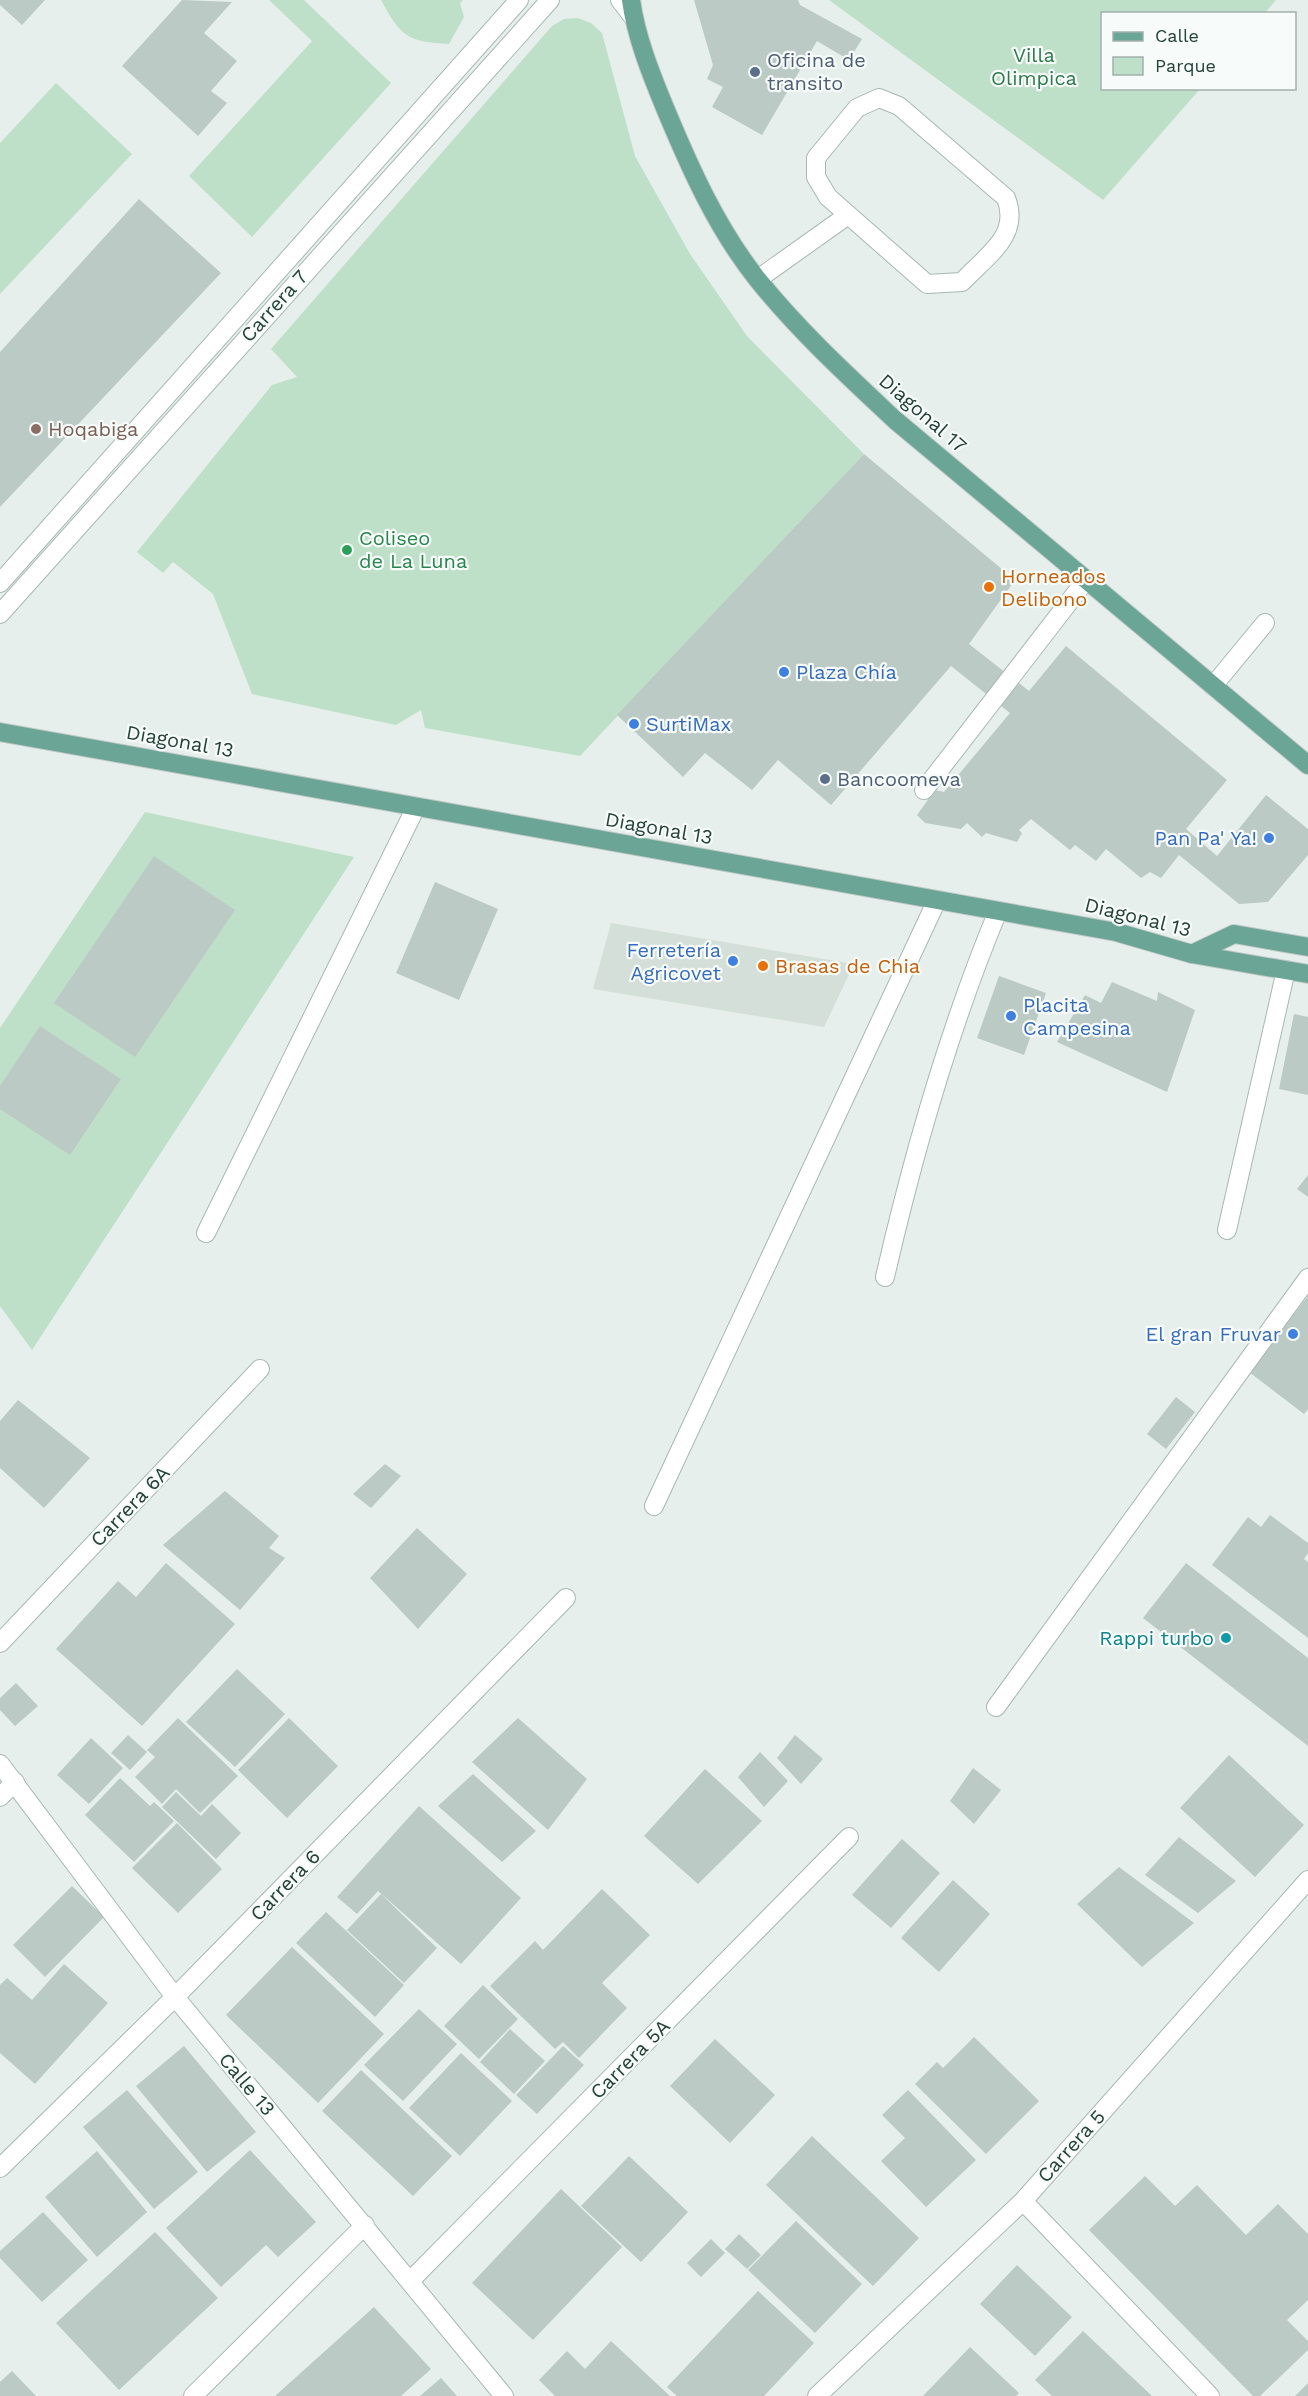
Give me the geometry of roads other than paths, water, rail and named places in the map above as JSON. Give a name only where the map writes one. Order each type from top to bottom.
[{"type":"main road","name":"Diagonal 17","points":[[632,8],[657,88],[692,172],[719,221],[758,279],[807,334],[895,420],[1308,765]]},
{"type":"main road","name":"Diagonal 13","points":[[0,732],[1116,932],[1192,954],[1308,974]]},
{"type":"main road","points":[[1192,954],[1234,934],[1308,947]]},
{"type":"street","name":"Carrera 7","points":[[0,583],[519,0]]},
{"type":"street","name":"Carrera 7","points":[[0,614],[550,0]]},
{"type":"street","points":[[620,0],[632,8]]},
{"type":"street","points":[[879,98],[899,106],[1006,198],[1011,211],[1009,232],[962,282],[927,284],[848,215],[828,196],[816,177],[816,158],[857,108],[879,98]]},
{"type":"street","points":[[758,279],[848,215]]},
{"type":"street","points":[[924,790],[1086,580]]},
{"type":"street","points":[[1213,686],[1265,623]]},
{"type":"street","points":[[206,1233],[416,807]]},
{"type":"street","points":[[654,1506],[937,900]]},
{"type":"street","points":[[885,1277],[904,1194],[975,966],[998,911]]},
{"type":"street","points":[[1227,1230],[1286,970]]},
{"type":"street","points":[[996,1707],[1308,1278]]},
{"type":"street","name":"Carrera 6A","points":[[0,1643],[261,1369]]},
{"type":"street","name":"Carrera 6","points":[[0,2168],[175,1997],[566,1598]]},
{"type":"street","name":"Calle 13","points":[[0,1764],[175,1997],[504,2396]]},
{"type":"street","points":[[0,1797],[15,1782]]},
{"type":"street","name":"Carrera 5A","points":[[410,2281],[849,1837]]},
{"type":"street","name":"Carrera 5","points":[[817,2396],[1023,2200],[1308,1880]]},
{"type":"street","points":[[1023,2200],[1209,2396]]},
{"type":"street","points":[[193,2396],[365,2225]]},
{"type":"place","name":"Oficina de transito","points":[[755,72]]},
{"type":"place","name":"Hoqabiga","points":[[36,429]]},
{"type":"place","name":"Coliseo de La Luna","points":[[347,550]]},
{"type":"place","name":"Horneados Delibono","points":[[989,587]]},
{"type":"place","name":"Plaza Chía","points":[[784,672]]},
{"type":"place","name":"SurtiMax","points":[[634,724]]},
{"type":"place","name":"Bancoomeva","points":[[825,779]]},
{"type":"place","name":"Pan Pa' Ya!","points":[[1269,838]]},
{"type":"place","name":"Ferretería Agricovet","points":[[733,961]]},
{"type":"place","name":"Brasas de Chia","points":[[763,966]]},
{"type":"place","name":"Placita Campesina","points":[[1011,1016]]},
{"type":"place","name":"El gran Fruvar","points":[[1293,1334]]},
{"type":"place","name":"Rappi turbo","points":[[1226,1638]]},
{"type":"park label","name":"Villa Olimpica","points":[[1034,66]]}]
